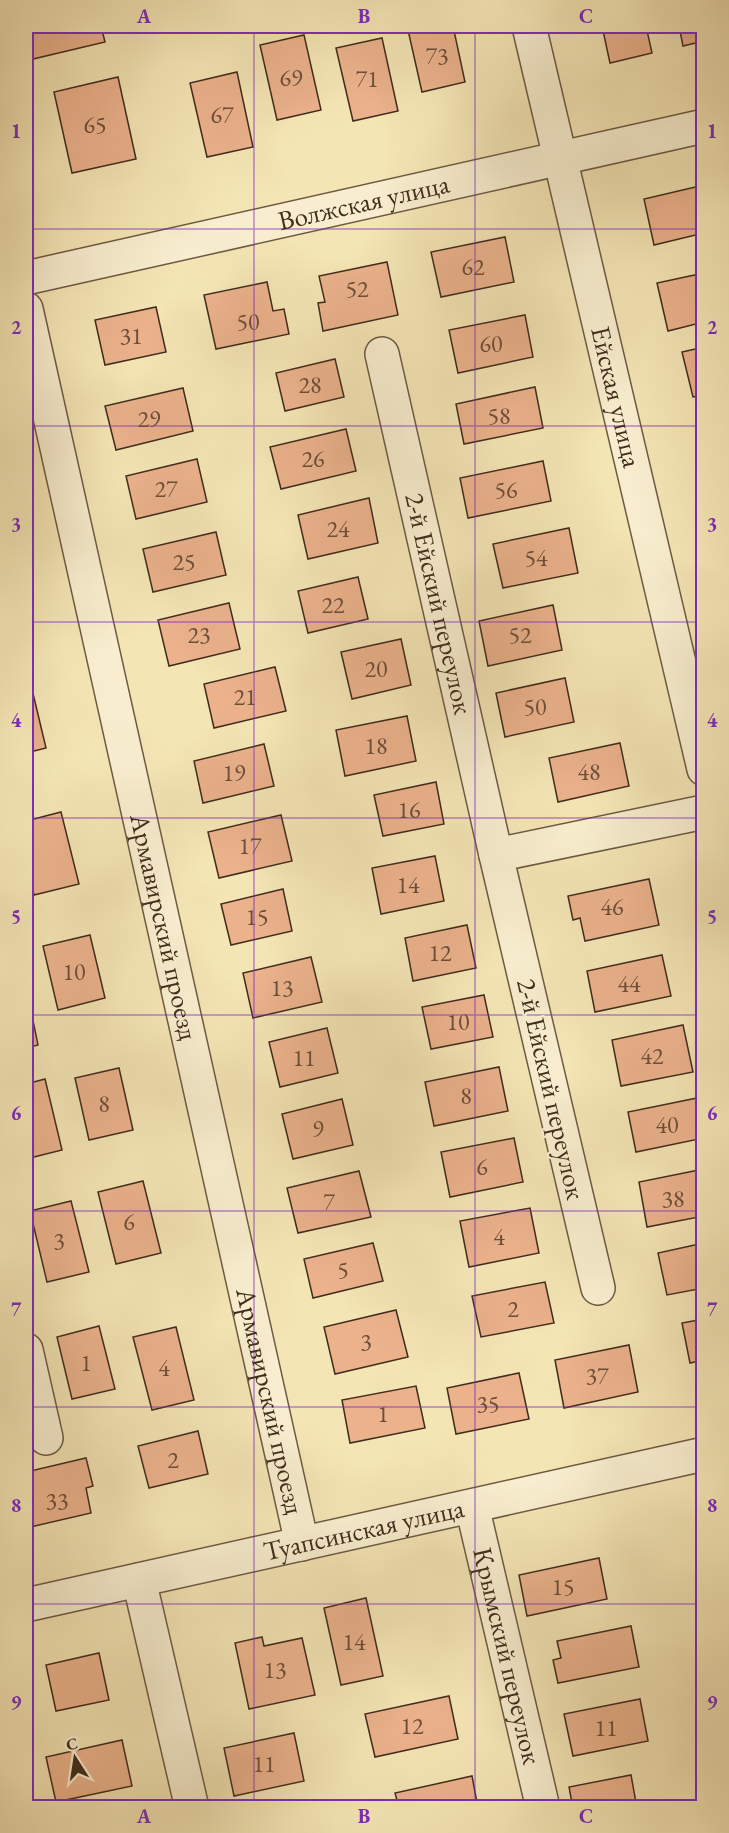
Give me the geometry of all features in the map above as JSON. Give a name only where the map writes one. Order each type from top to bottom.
[{"type":"street","name":"Ейская улица","points":[[529,26],[704,769]]},
{"type":"street","name":"Волжская улица","points":[[26,278],[704,126]]},
{"type":"street","name":"Армавирский проезд","points":[[26,309],[303,1544]]},
{"type":"street","name":"2-й Ейский переулок","points":[[382,354],[496,855],[598,1288]]},
{"type":"street","points":[[496,855],[704,812]]},
{"type":"street","points":[[26,1350],[46,1438]]},
{"type":"street","name":"Туапсинская улица","points":[[26,1605],[704,1454]]},
{"type":"street","name":"Крымский переулок","points":[[472,1506],[543,1808]]},
{"type":"street","points":[[139,1580],[192,1808]]},
{"type":"building","points":[[26,26],[101,26],[105,42],[33,59]]},
{"type":"building","points":[[429,26],[453,26],[465,82],[422,92],[408,30]]},
{"type":"building","points":[[602,26],[646,26],[652,53],[610,63]]},
{"type":"building","points":[[679,26],[704,26],[704,41],[683,46]]},
{"type":"building","points":[[304,35],[321,110],[277,120],[260,45]]},
{"type":"building","points":[[382,38],[398,111],[353,121],[336,48]]},
{"type":"building","points":[[237,72],[253,147],[207,157],[190,83]]},
{"type":"building","points":[[118,77],[136,159],[72,173],[54,92]]},
{"type":"building","points":[[704,185],[704,233],[654,245],[644,199]]},
{"type":"building","points":[[505,237],[514,282],[441,297],[431,252]]},
{"type":"building","points":[[387,262],[398,315],[323,331],[318,303],[325,302],[319,276]]},
{"type":"building","points":[[704,273],[704,322],[668,331],[657,283]]},
{"type":"building","points":[[267,282],[273,311],[284,309],[289,334],[216,349],[204,295]]},
{"type":"building","points":[[156,307],[166,352],[105,365],[95,320]]},
{"type":"building","points":[[525,315],[533,357],[458,373],[449,330]]},
{"type":"building","points":[[704,347],[704,395],[693,397],[682,352]]},
{"type":"building","points":[[335,359],[344,397],[285,411],[276,373]]},
{"type":"building","points":[[535,387],[543,428],[464,444],[456,404]]},
{"type":"building","points":[[183,388],[193,431],[116,450],[105,406]]},
{"type":"building","points":[[346,429],[356,471],[281,489],[270,447]]},
{"type":"building","points":[[197,459],[207,502],[136,519],[126,476]]},
{"type":"building","points":[[543,461],[551,501],[468,518],[460,478]]},
{"type":"building","points":[[369,498],[378,543],[308,559],[298,515]]},
{"type":"building","points":[[569,528],[578,573],[503,588],[493,544]]},
{"type":"building","points":[[216,532],[226,575],[153,592],[143,549]]},
{"type":"building","points":[[358,577],[368,619],[308,633],[298,591]]},
{"type":"building","points":[[229,603],[240,649],[169,666],[158,620]]},
{"type":"building","points":[[553,605],[562,650],[488,666],[479,621]]},
{"type":"building","points":[[401,639],[411,685],[352,699],[341,652]]},
{"type":"building","points":[[275,667],[286,711],[214,728],[204,684]]},
{"type":"building","points":[[565,678],[574,722],[505,737],[496,693]]},
{"type":"building","points":[[31,685],[46,748],[26,753],[26,687]]},
{"type":"building","points":[[407,716],[416,761],[345,776],[336,730]]},
{"type":"building","points":[[620,743],[629,786],[558,802],[549,758]]},
{"type":"building","points":[[264,744],[274,786],[203,803],[194,761]]},
{"type":"building","points":[[436,782],[444,824],[383,836],[374,795]]},
{"type":"building","points":[[61,812],[79,884],[34,895],[26,861],[26,821]]},
{"type":"building","points":[[281,815],[292,861],[219,878],[208,832]]},
{"type":"building","points":[[435,856],[444,901],[381,914],[372,868]]},
{"type":"building","points":[[649,879],[659,925],[585,941],[580,918],[573,920],[568,896]]},
{"type":"building","points":[[283,889],[292,931],[231,945],[221,904]]},
{"type":"building","points":[[467,925],[476,968],[413,981],[405,938]]},
{"type":"building","points":[[90,935],[105,998],[58,1010],[43,946]]},
{"type":"building","points":[[662,955],[671,996],[595,1012],[587,971]]},
{"type":"building","points":[[311,957],[322,1002],[253,1018],[243,973]]},
{"type":"building","points":[[26,986],[38,1045],[26,1048]]},
{"type":"building","points":[[484,995],[493,1037],[431,1049],[422,1007]]},
{"type":"building","points":[[683,1025],[693,1072],[621,1086],[612,1040]]},
{"type":"building","points":[[327,1028],[338,1073],[280,1087],[269,1042]]},
{"type":"building","points":[[499,1067],[508,1111],[434,1126],[425,1082]]},
{"type":"building","points":[[119,1068],[133,1130],[89,1140],[75,1078]]},
{"type":"building","points":[[45,1079],[62,1150],[26,1159],[26,1084]]},
{"type":"building","points":[[702,1097],[704,1138],[636,1152],[628,1112]]},
{"type":"building","points":[[342,1099],[353,1145],[293,1159],[282,1114]]},
{"type":"building","points":[[514,1138],[523,1182],[450,1197],[441,1152]]},
{"type":"building","points":[[704,1169],[704,1216],[647,1227],[639,1182]]},
{"type":"building","points":[[359,1171],[371,1217],[298,1233],[287,1188]]},
{"type":"building","points":[[143,1181],[161,1253],[116,1264],[98,1192]]},
{"type":"building","points":[[71,1201],[89,1272],[47,1282],[30,1211]]},
{"type":"building","points":[[530,1208],[539,1253],[469,1267],[460,1221]]},
{"type":"building","points":[[373,1243],[383,1281],[313,1298],[304,1259]]},
{"type":"building","points":[[704,1243],[704,1288],[667,1295],[658,1253]]},
{"type":"building","points":[[545,1282],[554,1323],[481,1337],[472,1296]]},
{"type":"building","points":[[396,1310],[408,1357],[335,1374],[324,1327]]},
{"type":"building","points":[[704,1319],[704,1360],[690,1363],[682,1323]]},
{"type":"building","points":[[99,1326],[115,1389],[72,1399],[57,1337]]},
{"type":"building","points":[[176,1327],[194,1400],[152,1410],[133,1337]]},
{"type":"building","points":[[629,1345],[638,1392],[564,1408],[555,1360]]},
{"type":"building","points":[[519,1373],[529,1419],[456,1434],[447,1388]]},
{"type":"building","points":[[416,1386],[425,1428],[350,1443],[342,1400]]},
{"type":"building","points":[[198,1431],[208,1474],[149,1488],[138,1446]]},
{"type":"building","points":[[86,1458],[93,1486],[86,1488],[91,1513],[26,1528],[26,1472]]},
{"type":"building","points":[[599,1558],[607,1599],[527,1616],[519,1575]]},
{"type":"building","points":[[366,1598],[383,1676],[341,1685],[324,1608]]},
{"type":"building","points":[[631,1626],[639,1667],[558,1683],[553,1660],[561,1658],[557,1641]]},
{"type":"building","points":[[262,1637],[264,1646],[302,1638],[315,1695],[249,1709],[235,1643]]},
{"type":"building","points":[[99,1653],[109,1700],[56,1711],[46,1665]]},
{"type":"building","points":[[449,1696],[458,1739],[375,1757],[365,1714]]},
{"type":"building","points":[[640,1699],[648,1741],[573,1756],[564,1714]]},
{"type":"building","points":[[294,1733],[304,1781],[234,1796],[224,1748]]},
{"type":"building","points":[[122,1740],[132,1786],[56,1802],[46,1757]]},
{"type":"building","points":[[631,1775],[637,1808],[573,1808],[569,1787]]},
{"type":"building","points":[[472,1776],[478,1808],[399,1808],[395,1793]]}]
